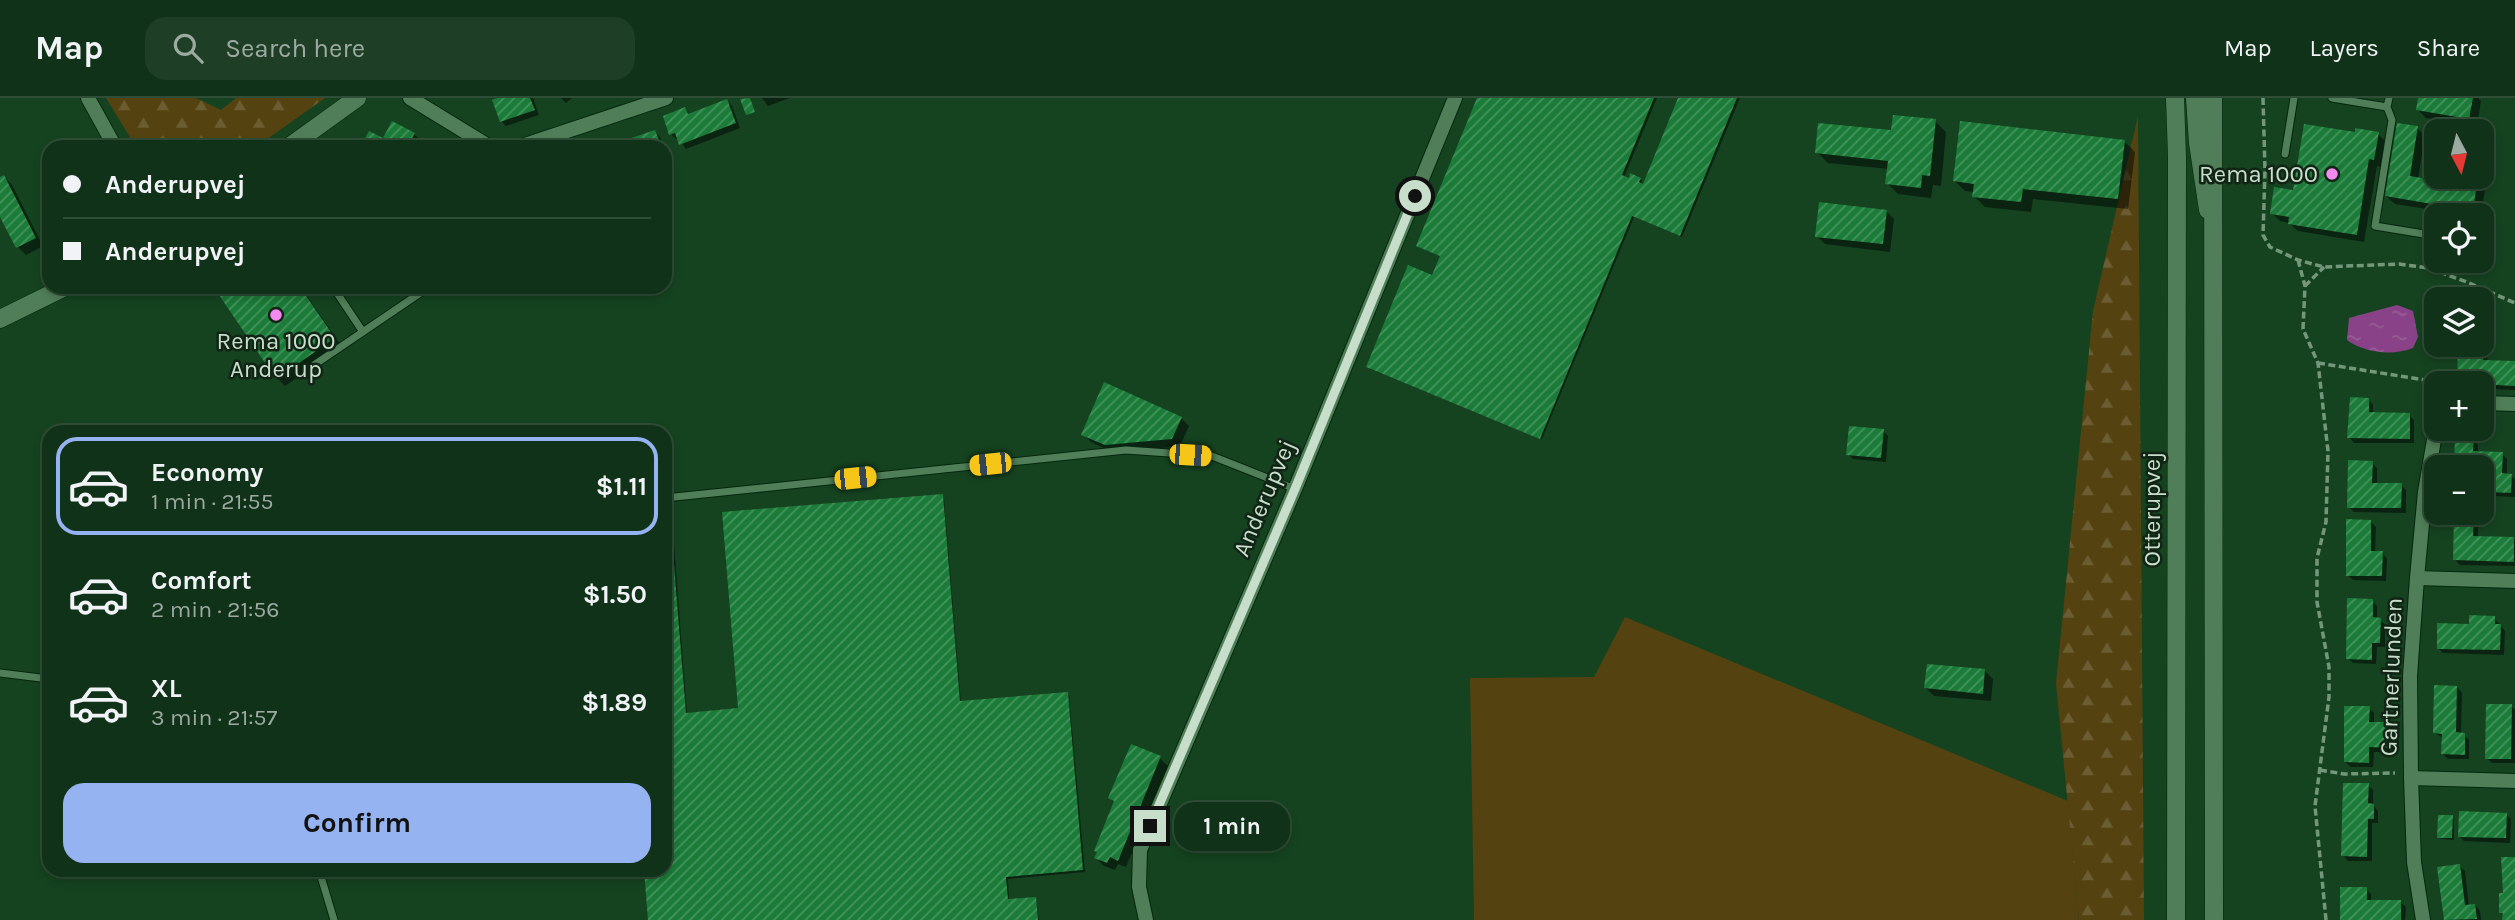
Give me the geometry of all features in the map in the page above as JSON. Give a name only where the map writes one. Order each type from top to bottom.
[{"type":"main road","points":[[299,140],[357,98]]},
{"type":"main road","name":"Otterupvej","points":[[2175,98],[2176,920]]},
{"type":"main road","points":[[2195,98],[2198,143],[2214,248]]},
{"type":"main road","points":[[2213,98],[2214,920]]},
{"type":"main road","points":[[0,318],[50,294]]},
{"type":"street","points":[[88,98],[110,140]]},
{"type":"street","points":[[410,98],[479,140]]},
{"type":"street","points":[[540,140],[666,98]]},
{"type":"street","name":"Anderupvej","points":[[1146,920],[1139,887],[1140,850],[1295,489],[1455,98]]},
{"type":"street","points":[[2494,403],[2515,404]]},
{"type":"street","name":"Gartnerlunden","points":[[2423,920],[2414,862],[2410,676],[2425,492],[2434,441]]},
{"type":"street","name":"Gartnerlunden","points":[[2417,578],[2515,581]]},
{"type":"street","name":"Gartnerlunden","points":[[2411,776],[2515,781]]},
{"type":"lane","points":[[2285,154],[2294,98]]},
{"type":"lane","points":[[2332,98],[2388,102],[2392,120],[2375,226],[2424,234]]},
{"type":"lane","points":[[338,294],[363,332]]},
{"type":"lane","points":[[314,365],[419,294]]},
{"type":"lane","points":[[672,497],[1126,450],[1212,456],[1295,489]]},
{"type":"lane","points":[[0,673],[42,678]]},
{"type":"lane","points":[[321,877],[334,920]]},
{"type":"path","points":[[2263,98],[2263,235],[2270,247],[2298,260],[2324,267],[2399,264],[2428,268],[2515,303]]},
{"type":"path","points":[[2298,260],[2305,286],[2303,329],[2318,363],[2328,452],[2326,522],[2317,558],[2317,602],[2329,667],[2329,697],[2315,806],[2326,920]]},
{"type":"path","points":[[2305,286],[2324,267]]},
{"type":"path","points":[[2318,363],[2424,380]]},
{"type":"path","points":[[2320,770],[2344,774],[2411,776]]},
{"type":"green space","points":[[106,98],[196,98],[221,110],[236,98],[325,98],[266,140],[132,140]]},
{"type":"green space","points":[[2138,116],[2144,920],[2079,920],[2056,683],[2093,311]]},
{"type":"green space","points":[[1625,617],[2068,801],[2079,920],[1474,920],[1470,678],[1594,677]]},
{"type":"water","points":[[2397,305],[2413,311],[2418,337],[2413,348],[2379,352],[2362,348],[2347,340],[2349,318]]},
{"type":"building","points":[[530,98],[535,110],[500,122],[492,100]]},
{"type":"building","points":[[750,98],[755,112],[746,115],[740,99]]},
{"type":"building","points":[[1477,98],[1654,98],[1622,175],[1629,178],[1630,173],[1641,178],[1639,182],[1643,184],[1678,98],[1737,98],[1680,236],[1632,216],[1540,439],[1366,367],[1408,265],[1432,275],[1440,256],[1416,246]]},
{"type":"building","points":[[2418,98],[2473,98],[2469,119],[2416,110]]},
{"type":"building","points":[[727,99],[736,123],[679,145],[675,133],[669,135],[663,116],[685,107],[688,114]]},
{"type":"building","points":[[1893,115],[1936,119],[1930,176],[1922,175],[1921,188],[1885,184],[1888,161],[1815,153],[1818,123],[1891,130]]},
{"type":"building","points":[[392,121],[415,133],[411,140],[364,140],[369,131],[383,138]]},
{"type":"building","points":[[1960,121],[2125,140],[2118,199],[2023,189],[2021,202],[1972,197],[1974,184],[1953,181]]},
{"type":"building","points":[[2397,123],[2418,126],[2410,176],[2424,178],[2424,189],[2476,189],[2474,203],[2426,203],[2385,196]]},
{"type":"building","name":"Rema 1000","points":[[2304,124],[2355,132],[2355,128],[2379,132],[2374,160],[2369,159],[2357,235],[2288,224],[2289,217],[2270,214],[2274,187],[2293,190]]},
{"type":"building","points":[[655,130],[659,140],[626,140]]},
{"type":"building","points":[[4,175],[36,238],[16,248],[0,217],[0,177]]},
{"type":"building","points":[[1819,202],[1887,210],[1883,244],[1815,237]]},
{"type":"building","name":"Rema 1000 Anderup","points":[[218,294],[305,294],[335,338],[276,379]]},
{"type":"building","points":[[2458,357],[2515,361],[2515,386],[2494,385],[2494,371],[2457,371]]},
{"type":"building","points":[[1104,382],[1182,417],[1172,439],[1105,445],[1081,435]]},
{"type":"building","points":[[2350,397],[2369,398],[2369,412],[2410,413],[2410,439],[2347,438]]},
{"type":"building","points":[[1849,426],[1884,429],[1881,458],[1846,455]]},
{"type":"building","points":[[2455,441],[2474,441],[2473,451],[2503,452],[2502,473],[2512,474],[2511,493],[2494,492],[2494,455],[2454,455]]},
{"type":"building","points":[[2348,460],[2373,461],[2372,483],[2402,483],[2401,508],[2347,508]]},
{"type":"building","points":[[943,494],[960,701],[1068,692],[1083,870],[1006,877],[1008,899],[1036,897],[1038,920],[648,920],[645,877],[672,877],[672,540],[686,713],[738,708],[722,512]]},
{"type":"building","points":[[2346,519],[2371,520],[2371,551],[2383,551],[2382,576],[2346,576]]},
{"type":"building","points":[[2454,525],[2474,525],[2473,536],[2514,537],[2514,562],[2453,560]]},
{"type":"building","points":[[2347,598],[2373,599],[2373,617],[2381,618],[2380,643],[2372,643],[2372,660],[2346,659]]},
{"type":"building","points":[[2469,615],[2495,616],[2495,624],[2501,624],[2500,650],[2437,649],[2437,623],[2469,624]]},
{"type":"building","points":[[1927,664],[1985,669],[1983,694],[1924,688]]},
{"type":"building","points":[[2434,685],[2457,686],[2456,732],[2465,733],[2465,755],[2441,754],[2442,734],[2433,733]]},
{"type":"building","points":[[2486,704],[2512,704],[2511,759],[2485,759]]},
{"type":"building","points":[[2344,706],[2370,706],[2369,722],[2394,722],[2394,748],[2369,747],[2369,763],[2344,762]]},
{"type":"building","points":[[1131,744],[1161,756],[1118,861],[1110,857],[1107,863],[1094,858],[1097,852],[1094,851],[1114,801],[1108,798]]},
{"type":"building","points":[[2343,783],[2369,783],[2368,803],[2374,804],[2374,819],[2368,819],[2367,857],[2341,856]]},
{"type":"building","points":[[2459,811],[2507,813],[2506,838],[2458,837]]},
{"type":"building","points":[[2438,815],[2453,815],[2452,838],[2437,838]]},
{"type":"building","points":[[2501,857],[2515,857],[2515,920],[2502,920],[2503,913],[2499,913],[2499,893],[2503,893]]},
{"type":"building","points":[[2460,864],[2465,905],[2475,904],[2477,919],[2444,920],[2437,867]]},
{"type":"building","points":[[2340,887],[2367,887],[2367,900],[2401,900],[2401,920],[2340,920]]},
{"type":"place","name":"Rema 1000","points":[[2332,174]]},
{"type":"place","name":"Rema 1000 Anderup","points":[[276,315]]},
{"type":"route","points":[[1150,826],[1295,489],[1415,196]]}]
